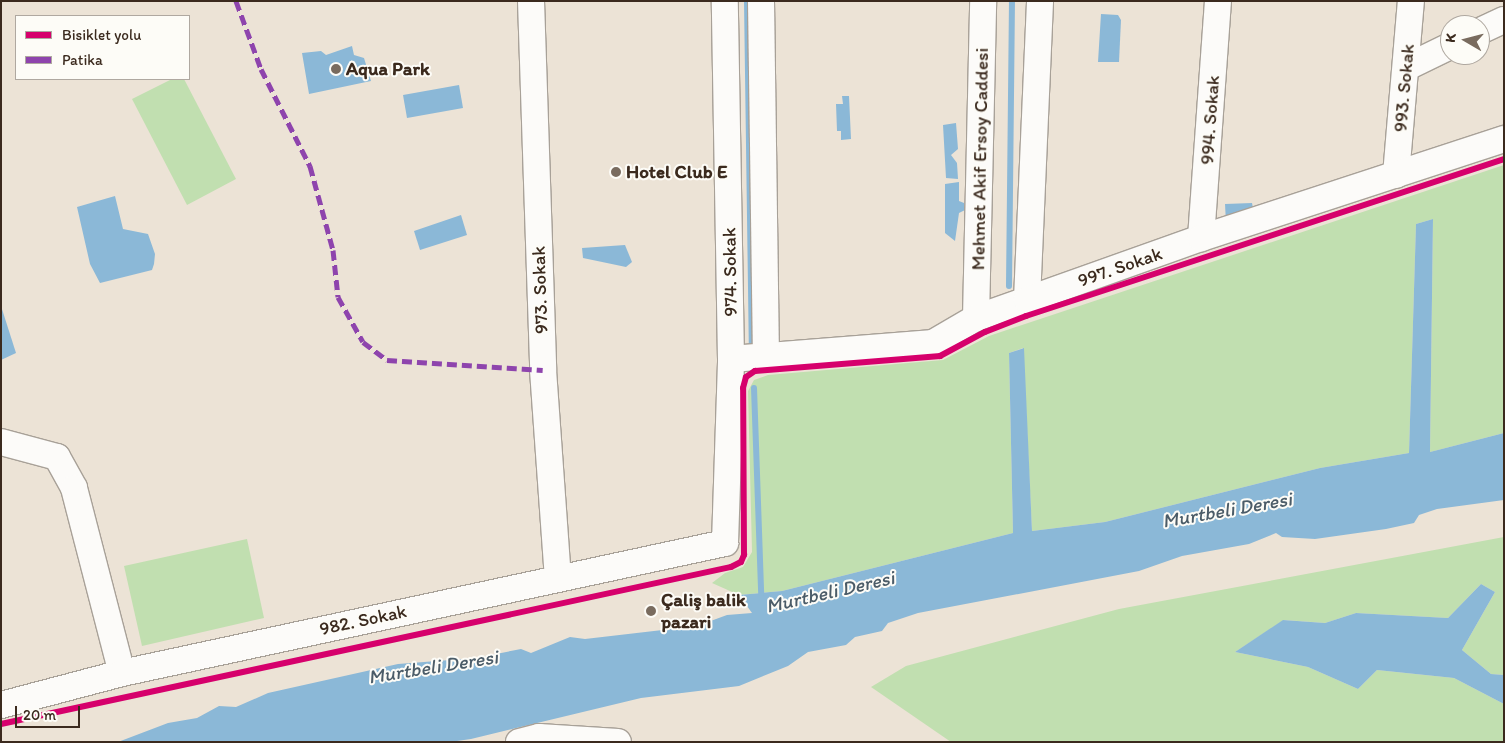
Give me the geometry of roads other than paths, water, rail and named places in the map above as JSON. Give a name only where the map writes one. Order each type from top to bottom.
[{"type":"street","name":"973. Sokak","points":[[531,1],[543,370],[558,577]]},
{"type":"street","name":"974. Sokak","points":[[725,1],[731,359],[725,543]]},
{"type":"street","points":[[761,1],[766,355]]},
{"type":"street","name":"Mehmet Akif Ersoy Caddesi","points":[[976,318],[983,1]]},
{"type":"street","points":[[1027,300],[1040,1]]},
{"type":"street","name":"994. Sokak","points":[[1201,238],[1218,1]]},
{"type":"street","name":"993. Sokak","points":[[1396,175],[1407,67],[1411,1]]},
{"type":"street","points":[[1490,26],[1504,20]]},
{"type":"street","points":[[1407,67],[1440,51]]},
{"type":"street","name":"997. Sokak","points":[[731,359],[933,343],[976,318],[1201,238],[1504,139]]},
{"type":"street","points":[[1,442],[57,457],[74,488],[122,673]]},
{"type":"street","name":"982. Sokak","points":[[1,705],[122,673],[558,577],[725,543]]},
{"type":"street","points":[[519,742],[539,737],[618,742]]},
{"type":"water","points":[[1101,14],[1118,15],[1121,20],[1119,62],[1098,62]]},
{"type":"water","name":"Aqua Park","points":[[352,46],[354,55],[364,58],[371,81],[309,94],[302,53],[321,51],[326,55]]},
{"type":"water","points":[[459,85],[463,108],[407,118],[403,95]]},
{"type":"water","points":[[842,96],[849,96],[851,139],[841,140],[841,131],[837,131],[836,104],[843,104]]},
{"type":"water","points":[[956,123],[958,149],[951,155],[957,163],[958,179],[946,178],[943,125]]},
{"type":"water","points":[[959,182],[959,201],[964,203],[965,210],[959,213],[955,241],[945,233],[945,184]]},
{"type":"water","points":[[115,196],[123,229],[148,234],[155,254],[154,264],[152,270],[100,283],[90,264],[77,207]]},
{"type":"water","points":[[1252,203],[1254,214],[1226,223],[1225,204]]},
{"type":"water","points":[[461,215],[467,235],[420,250],[414,231]]},
{"type":"water","name":"Murtbeli Deresi","points":[[1433,219],[1430,452],[1504,433],[1504,500],[1437,509],[1419,515],[1414,523],[1386,529],[1315,539],[1282,537],[1276,533],[1249,544],[1182,556],[1139,571],[918,613],[888,623],[882,631],[855,637],[846,645],[808,652],[788,666],[739,686],[641,698],[471,739],[450,742],[118,742],[168,723],[197,718],[219,706],[236,707],[268,693],[398,664],[476,658],[521,649],[531,653],[570,637],[585,639],[697,626],[727,615],[752,613],[739,595],[782,591],[1013,533],[1009,353],[1024,348],[1032,531],[1105,522],[1320,468],[1409,453],[1416,224]]},
{"type":"water","points":[[625,245],[632,262],[626,267],[583,258],[582,248]]},
{"type":"water","points":[[1,306],[16,353],[1,360]]},
{"type":"water","points":[[1481,584],[1495,592],[1462,650],[1491,674],[1504,675],[1504,704],[1454,678],[1377,670],[1358,689],[1308,667],[1235,652],[1283,620],[1325,623],[1356,613],[1448,618]]},
{"type":"waterway","points":[[747,1],[752,349]]},
{"type":"waterway","points":[[1009,286],[1012,1]]},
{"type":"waterway","name":"Murtbeli Deresi","points":[[754,388],[761,593]]},
{"type":"place","name":"Aqua Park","points":[[336,69]]},
{"type":"place","name":"Hotel Club E","points":[[616,172]]},
{"type":"place","name":"Çaliş balik pazari","points":[[651,611]]}]
